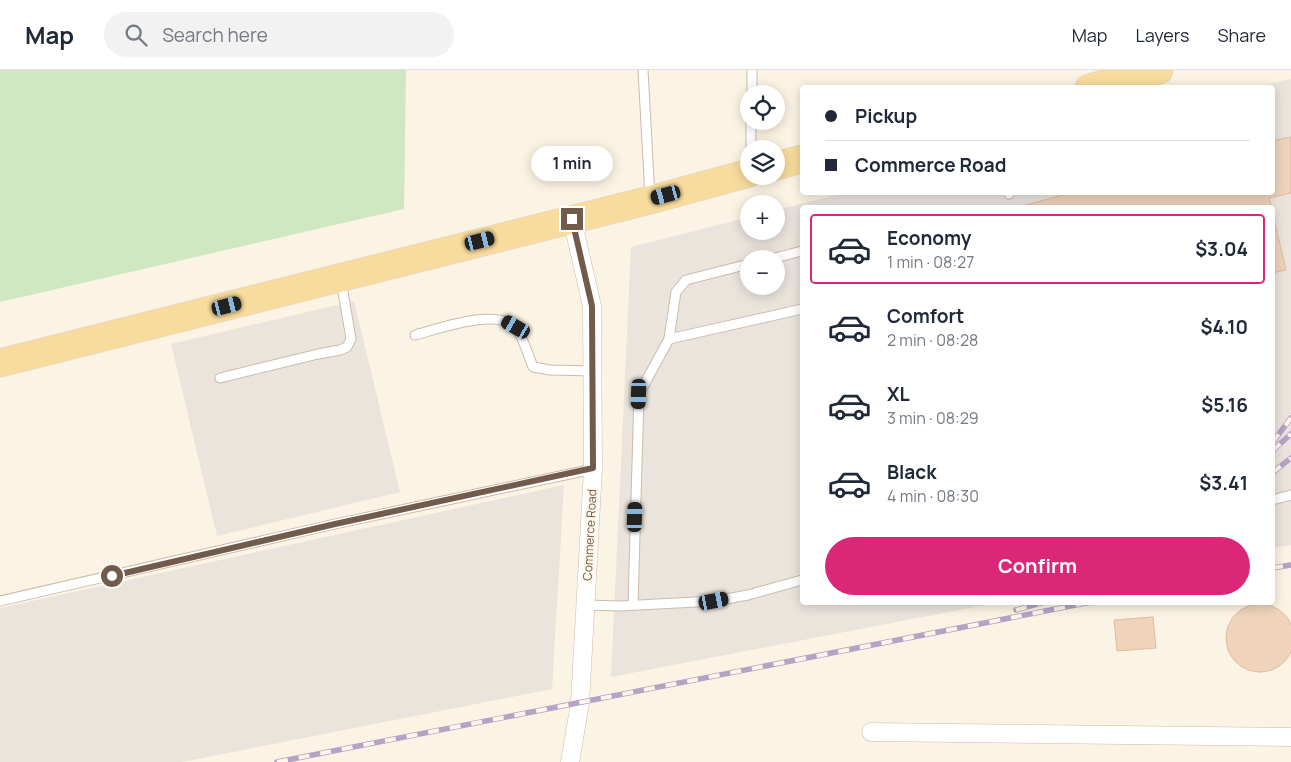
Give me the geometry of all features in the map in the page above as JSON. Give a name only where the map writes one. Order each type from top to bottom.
[{"type":"main road","points":[[1101,85],[1159,70]]},
{"type":"main road","points":[[785,164],[800,160]]},
{"type":"main road","points":[[0,363],[650,200],[740,175]]},
{"type":"street","name":"Commerce Road","points":[[570,762],[580,703],[593,468],[592,306],[572,219]]},
{"type":"street","points":[[872,732],[1291,737]]},
{"type":"lane","points":[[643,70],[650,200]]},
{"type":"lane","points":[[752,70],[752,85]]},
{"type":"lane","points":[[785,255],[800,252]]},
{"type":"lane","points":[[633,605],[639,394],[669,339],[676,292],[686,280],[740,266]]},
{"type":"lane","points":[[220,378],[347,347],[351,339],[340,277]]},
{"type":"lane","points":[[669,339],[800,309]]},
{"type":"lane","points":[[415,335],[472,320],[502,320],[516,327],[533,367],[550,370],[593,371]]},
{"type":"lane","points":[[0,601],[335,524],[593,468]]},
{"type":"lane","points":[[1275,499],[1291,495]]},
{"type":"lane","points":[[586,605],[714,601],[800,581]]},
{"type":"shaded area","points":[[1291,79],[1291,545],[1275,548],[1275,205],[800,205],[800,605],[985,605],[611,677],[631,247],[740,219],[740,240],[785,240],[785,208],[837,195],[1275,195],[1275,85],[1265,85]]},
{"type":"shaded area","points":[[354,301],[400,492],[217,536],[171,344]]},
{"type":"shaded area","points":[[564,485],[552,689],[182,762],[0,762],[0,608]]},
{"type":"green space","points":[[0,70],[406,70],[404,209],[0,302]]},
{"type":"building","points":[[1291,137],[1291,193],[1269,198],[1271,205],[1026,205],[1064,195],[1275,195],[1275,140]]},
{"type":"building","points":[[1275,224],[1286,270],[1275,272]]},
{"type":"building","points":[[1267,605],[1273,607],[1284,614],[1291,625],[1291,651],[1284,662],[1273,669],[1260,672],[1247,669],[1236,662],[1229,651],[1226,638],[1229,625],[1236,614],[1247,607]]},
{"type":"building","points":[[1153,617],[1156,648],[1117,651],[1114,620]]},
{"type":"railway","points":[[1275,439],[1291,418]]},
{"type":"railway","points":[[1275,448],[1291,434]]},
{"type":"railway","points":[[1275,471],[1291,458]]},
{"type":"railway","points":[[1275,568],[1291,565]]},
{"type":"railway","points":[[1016,610],[1034,605]]},
{"type":"railway","points":[[277,762],[1076,605]]},
{"type":"route","points":[[112,576],[335,524],[593,468],[592,306],[572,219]]}]
